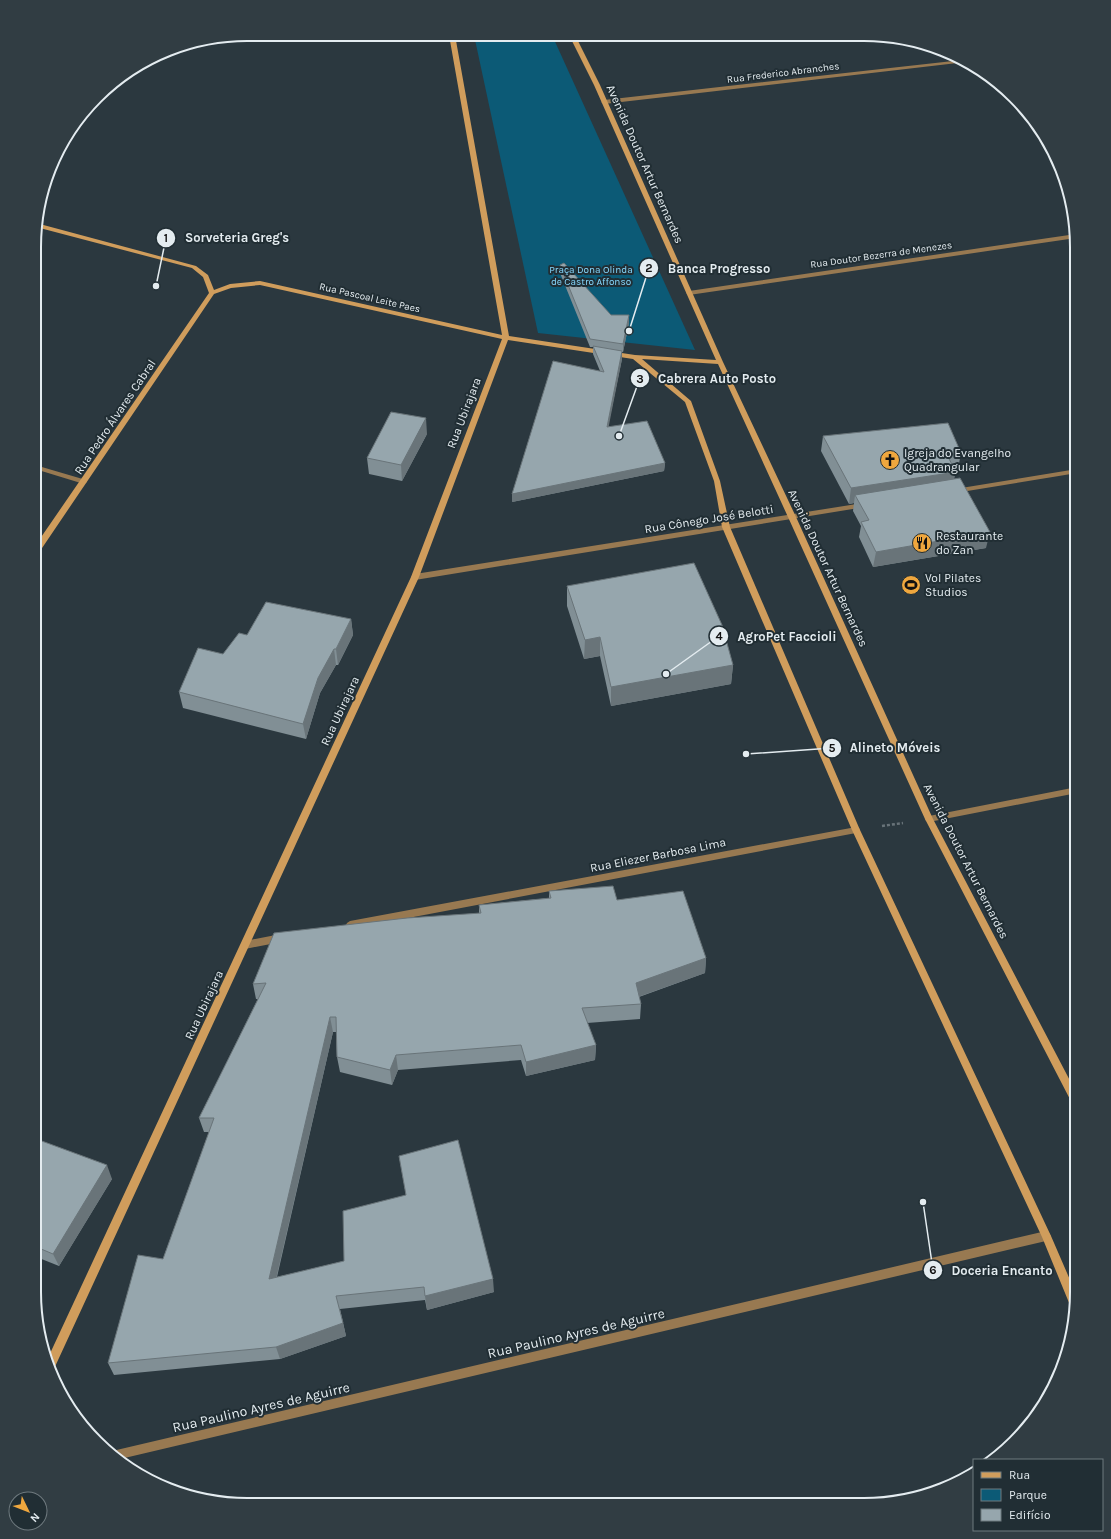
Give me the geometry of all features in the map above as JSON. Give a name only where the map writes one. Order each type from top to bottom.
[{"type":"main road","points":[[453,41],[506,338]]},
{"type":"main road","name":"Avenida Doutor Artur Bernardes","points":[[575,41],[604,102],[688,293],[792,517],[929,819],[1070,1091]]},
{"type":"main road","points":[[42,227],[194,266],[206,276],[212,293]]},
{"type":"main road","name":"Rua Pascoal Leite Paes","points":[[212,293],[230,286],[260,282],[506,338],[635,357],[720,362]]},
{"type":"main road","name":"Rua Pedro Álvares Cabral","points":[[41,543],[212,293]]},
{"type":"main road","name":"Rua Ubirajara","points":[[53,1361],[415,577],[506,338]]},
{"type":"main road","points":[[635,357],[688,401],[717,481],[726,527],[856,830],[1046,1236],[1070,1293]]},
{"type":"street","name":"Rua Frederico Abranches","points":[[604,102],[955,62]]},
{"type":"street","name":"Rua Doutor Bezerra de Menezes","points":[[688,293],[1070,237]]},
{"type":"street","points":[[41,469],[84,482]]},
{"type":"street","points":[[946,492],[1070,472]]},
{"type":"street","name":"Rua Cônego José Belotti","points":[[415,577],[868,505]]},
{"type":"street","points":[[929,819],[1070,791]]},
{"type":"street","name":"Rua Eliezer Barbosa Lima","points":[[344,926],[856,830]]},
{"type":"street","points":[[245,945],[290,936]]},
{"type":"street","name":"Rua Paulino Ayres de Aguirre","points":[[121,1454],[1046,1236]]},
{"type":"path","points":[[856,830],[929,819]]},
{"type":"green space","name":"Praça Dona Olinda de Castro Affonso","points":[[475,41],[555,41],[695,350],[538,333]]},
{"type":"building","points":[[564,263],[611,315],[629,315],[623,344],[590,339],[560,265]]},
{"type":"building","points":[[593,346],[622,351],[607,427],[647,421],[665,463],[512,494],[553,361],[604,372]]},
{"type":"building","points":[[391,412],[426,418],[401,465],[367,458]]},
{"type":"building","name":"Igreja do Evangelho Quadrangular","points":[[948,423],[961,453],[947,455],[956,472],[851,488],[823,436]]},
{"type":"building","points":[[960,478],[990,532],[876,552],[861,522],[869,520],[855,495]]},
{"type":"building","points":[[694,563],[722,625],[733,665],[611,687],[600,637],[585,640],[567,586]]},
{"type":"building","points":[[266,602],[351,619],[336,649],[334,649],[318,678],[303,724],[179,692],[198,648],[223,654],[239,633],[247,635]]},
{"type":"building","points":[[613,886],[617,900],[683,891],[706,958],[636,983],[641,1004],[582,1008],[596,1045],[526,1062],[521,1045],[396,1055],[390,1070],[337,1057],[336,1017],[330,1017],[269,1279],[344,1261],[343,1211],[406,1195],[399,1156],[458,1140],[493,1279],[425,1296],[424,1287],[336,1296],[343,1323],[276,1347],[108,1363],[138,1255],[163,1259],[214,1118],[199,1118],[266,983],[253,984],[274,933],[407,918],[481,913],[479,905],[551,898],[549,891]]},
{"type":"building","points":[[41,1141],[107,1165],[53,1254],[41,1249]]},
{"type":"place","name":"Sorveteria Greg's","points":[[156,286]]},
{"type":"place","name":"Banca Progresso","points":[[629,331]]},
{"type":"place","name":"Cabrera Auto Posto","points":[[619,436]]},
{"type":"place","name":"Igreja do Evangelho Quadrangular","points":[[890,460]]},
{"type":"place","name":"Restaurante do Zan","points":[[922,543]]},
{"type":"place","name":"Vol Pilates Studios","points":[[911,585]]},
{"type":"place","name":"AgroPet Faccioli","points":[[666,674]]},
{"type":"place","name":"Alineto Móveis","points":[[746,754]]},
{"type":"place","name":"Doceria Encanto","points":[[923,1202]]}]
